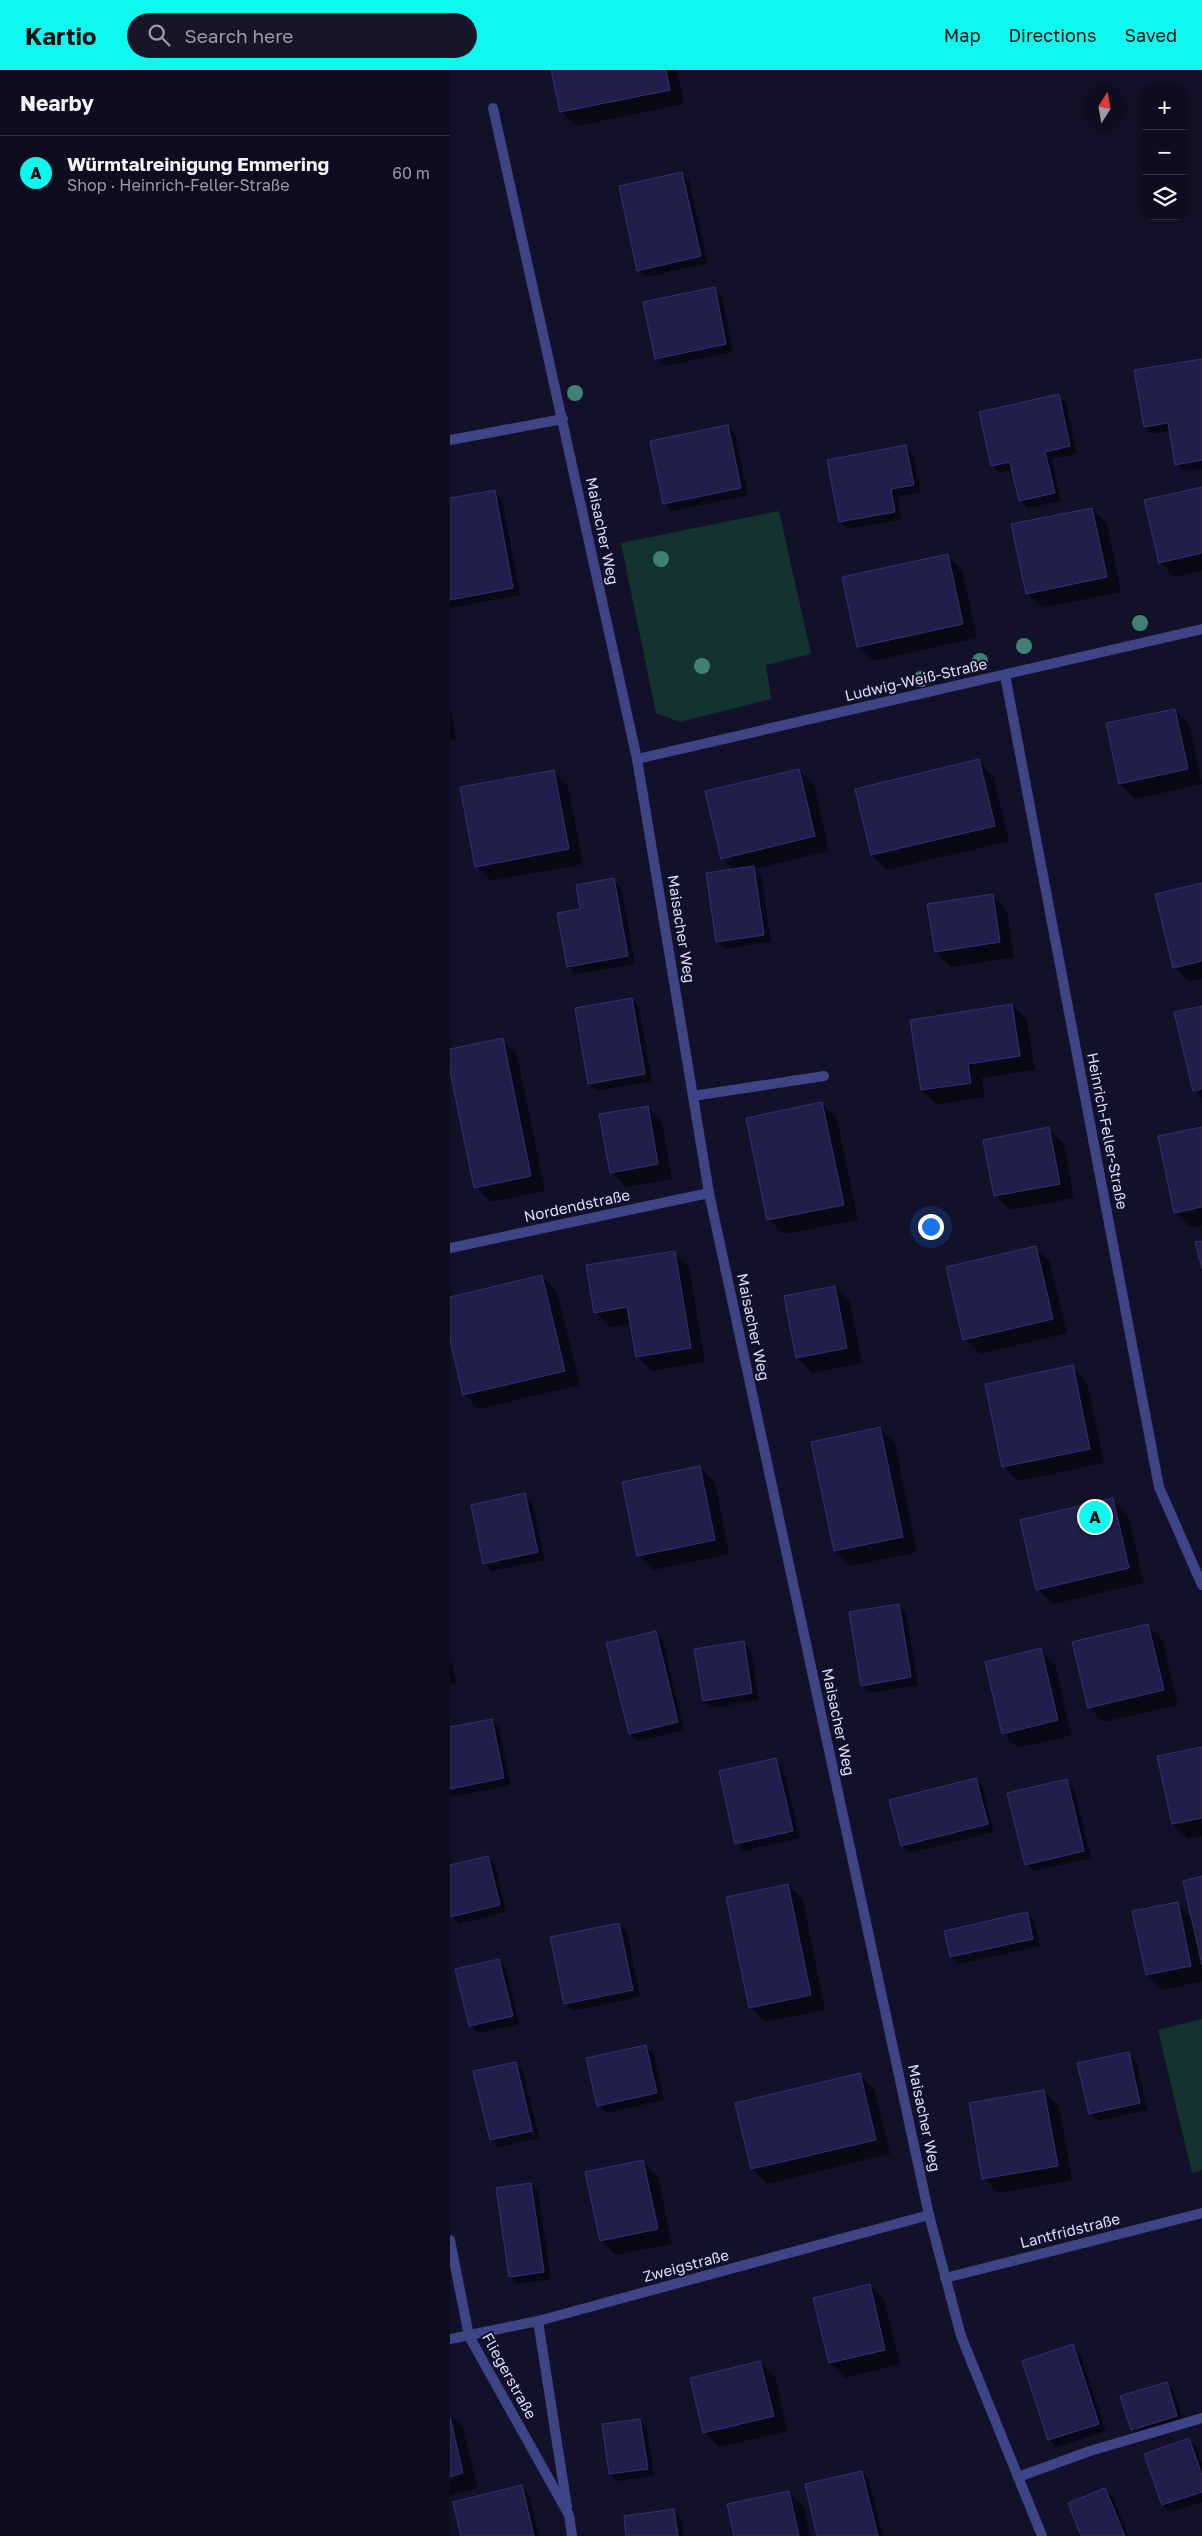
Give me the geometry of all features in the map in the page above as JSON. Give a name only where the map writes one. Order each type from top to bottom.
[{"type":"street","name":"Maisacher Weg","points":[[493,108],[637,759],[709,1193],[929,2215],[961,2336],[1042,2536]]},
{"type":"street","points":[[450,440],[563,419]]},
{"type":"street","name":"Ludwig-Weiß-Straße","points":[[637,759],[1202,630]]},
{"type":"street","name":"Heinrich-Feller-Straße","points":[[1005,675],[1159,1486],[1202,1585]]},
{"type":"street","points":[[693,1096],[824,1076]]},
{"type":"street","name":"Nordendstraße","points":[[450,1248],[709,1193]]},
{"type":"street","name":"Lantfridstraße","points":[[945,2278],[1202,2213]]},
{"type":"street","name":"Zweigstraße","points":[[450,2339],[538,2322],[929,2215]]},
{"type":"street","name":"Fliegerstraße","points":[[450,2240],[469,2336],[569,2515]]},
{"type":"street","name":"Fliegerstraße","points":[[538,2322],[572,2536]]},
{"type":"street","points":[[1018,2478],[1090,2451],[1202,2418]]},
{"type":"green space","points":[[779,511],[811,654],[766,665],[771,699],[680,722],[656,713],[621,543]]},
{"type":"green space","points":[[1202,2019],[1202,2170],[1192,2173],[1158,2030]]},
{"type":"building","points":[[551,70],[666,70],[670,90],[560,112]]},
{"type":"building","points":[[682,172],[701,256],[637,271],[619,186]]},
{"type":"building","points":[[715,287],[726,344],[655,359],[643,302]]},
{"type":"building","points":[[1202,359],[1202,460],[1175,465],[1168,423],[1144,427],[1134,370]]},
{"type":"building","points":[[1059,394],[1070,446],[1045,452],[1055,493],[1019,501],[1010,462],[991,466],[979,412]]},
{"type":"building","points":[[728,425],[741,488],[663,504],[650,441]]},
{"type":"building","points":[[906,445],[914,485],[891,489],[895,512],[839,522],[827,460]]},
{"type":"building","points":[[1202,487],[1202,553],[1159,563],[1144,500]]},
{"type":"building","points":[[495,490],[513,588],[450,600],[450,498]]},
{"type":"building","points":[[1092,508],[1107,577],[1026,594],[1011,524]]},
{"type":"building","points":[[948,554],[963,624],[857,647],[842,577]]},
{"type":"building","points":[[1175,709],[1188,769],[1119,784],[1106,723]]},
{"type":"building","points":[[979,759],[995,826],[871,855],[855,789]]},
{"type":"building","points":[[799,769],[815,836],[721,859],[705,791]]},
{"type":"building","points":[[554,770],[569,849],[475,867],[460,787]]},
{"type":"building","points":[[754,866],[764,935],[716,942],[706,873]]},
{"type":"building","points":[[614,878],[628,956],[567,967],[557,913],[580,909],[576,885]]},
{"type":"building","points":[[1202,883],[1202,961],[1173,968],[1155,894]]},
{"type":"building","points":[[993,894],[1000,942],[935,952],[927,904]]},
{"type":"building","points":[[632,998],[645,1074],[588,1084],[575,1008]]},
{"type":"building","points":[[1012,1004],[1020,1056],[968,1064],[971,1083],[921,1090],[910,1020]]},
{"type":"building","points":[[1202,1006],[1202,1089],[1193,1091],[1174,1012]]},
{"type":"building","points":[[503,1038],[531,1176],[474,1188],[450,1071],[450,1049]]},
{"type":"building","points":[[822,1102],[844,1205],[767,1220],[746,1118]]},
{"type":"building","points":[[648,1106],[658,1164],[610,1173],[599,1114]]},
{"type":"building","points":[[1049,1127],[1060,1184],[994,1196],[983,1140]]},
{"type":"building","points":[[1202,1127],[1202,1207],[1174,1213],[1158,1136]]},
{"type":"building","points":[[1202,1241],[1202,1269],[1195,1242]]},
{"type":"building","points":[[1036,1246],[1053,1319],[963,1340],[946,1267]]},
{"type":"building","points":[[675,1251],[691,1348],[636,1357],[627,1307],[594,1313],[586,1265]]},
{"type":"building","points":[[542,1275],[565,1371],[463,1395],[450,1341],[450,1297]]},
{"type":"building","points":[[835,1286],[847,1348],[796,1358],[784,1296]]},
{"type":"building","points":[[1073,1365],[1090,1449],[1002,1467],[985,1384]]},
{"type":"building","points":[[880,1427],[903,1537],[834,1551],[811,1442]]},
{"type":"building","points":[[700,1466],[715,1540],[637,1556],[622,1482]]},
{"type":"building","points":[[525,1493],[538,1552],[483,1564],[471,1505]]},
{"type":"building","points":[[1113,1498],[1129,1568],[1036,1590],[1020,1520]]},
{"type":"building","points":[[899,1604],[911,1677],[861,1686],[849,1612]]},
{"type":"building","points":[[1148,1624],[1164,1690],[1088,1708],[1072,1642]]},
{"type":"building","points":[[656,1631],[678,1722],[629,1734],[606,1643]]},
{"type":"building","points":[[744,1641],[752,1693],[703,1701],[694,1649]]},
{"type":"building","points":[[1041,1648],[1058,1720],[1002,1734],[985,1662]]},
{"type":"building","points":[[492,1719],[504,1778],[450,1789],[450,1727]]},
{"type":"building","points":[[1202,1747],[1202,1818],[1172,1824],[1157,1756]]},
{"type":"building","points":[[776,1758],[793,1831],[735,1844],[719,1771]]},
{"type":"building","points":[[976,1778],[988,1824],[901,1846],[889,1800]]},
{"type":"building","points":[[1067,1779],[1084,1851],[1025,1865],[1007,1793]]},
{"type":"building","points":[[488,1856],[500,1905],[450,1917],[450,1865]]},
{"type":"building","points":[[1202,1876],[1202,1965],[1183,1881]]},
{"type":"building","points":[[788,1884],[811,1995],[749,2008],[726,1897]]},
{"type":"building","points":[[1178,1902],[1191,1966],[1146,1975],[1132,1911]]},
{"type":"building","points":[[1027,1912],[1033,1939],[950,1957],[944,1931]]},
{"type":"building","points":[[619,1923],[633,1990],[564,2004],[550,1937]]},
{"type":"building","points":[[499,1959],[513,2016],[469,2026],[455,1969]]},
{"type":"building","points":[[646,2045],[657,2093],[597,2106],[586,2058]]},
{"type":"building","points":[[1129,2052],[1140,2103],[1089,2114],[1077,2063]]},
{"type":"building","points":[[516,2062],[532,2131],[490,2140],[473,2071]]},
{"type":"building","points":[[860,2073],[876,2140],[751,2169],[735,2103]]},
{"type":"building","points":[[1044,2090],[1058,2166],[982,2179],[969,2103]]},
{"type":"building","points":[[643,2160],[658,2229],[600,2241],[585,2172]]},
{"type":"building","points":[[531,2183],[544,2272],[509,2277],[496,2188]]},
{"type":"building","points":[[870,2284],[885,2350],[829,2363],[813,2298]]},
{"type":"building","points":[[1073,2344],[1099,2424],[1048,2440],[1022,2361]]},
{"type":"building","points":[[760,2361],[774,2416],[703,2433],[690,2378]]},
{"type":"building","points":[[1167,2382],[1177,2416],[1131,2430],[1120,2396]]},
{"type":"building","points":[[450,2417],[463,2473],[450,2477]]},
{"type":"building","points":[[640,2419],[648,2469],[609,2474],[602,2424]]},
{"type":"building","points":[[1189,2438],[1202,2475],[1202,2492],[1162,2505],[1144,2454]]},
{"type":"building","points":[[862,2471],[878,2536],[817,2536],[805,2484]]},
{"type":"building","points":[[522,2485],[534,2536],[461,2536],[453,2502]]},
{"type":"building","points":[[1105,2488],[1125,2536],[1081,2536],[1068,2503]]},
{"type":"building","points":[[789,2491],[799,2536],[734,2536],[727,2504]]},
{"type":"building","points":[[674,2509],[678,2536],[626,2536],[624,2516]]},
{"type":"place","name":"Würmtalreinigung Emmering","points":[[1095,1517]]}]
